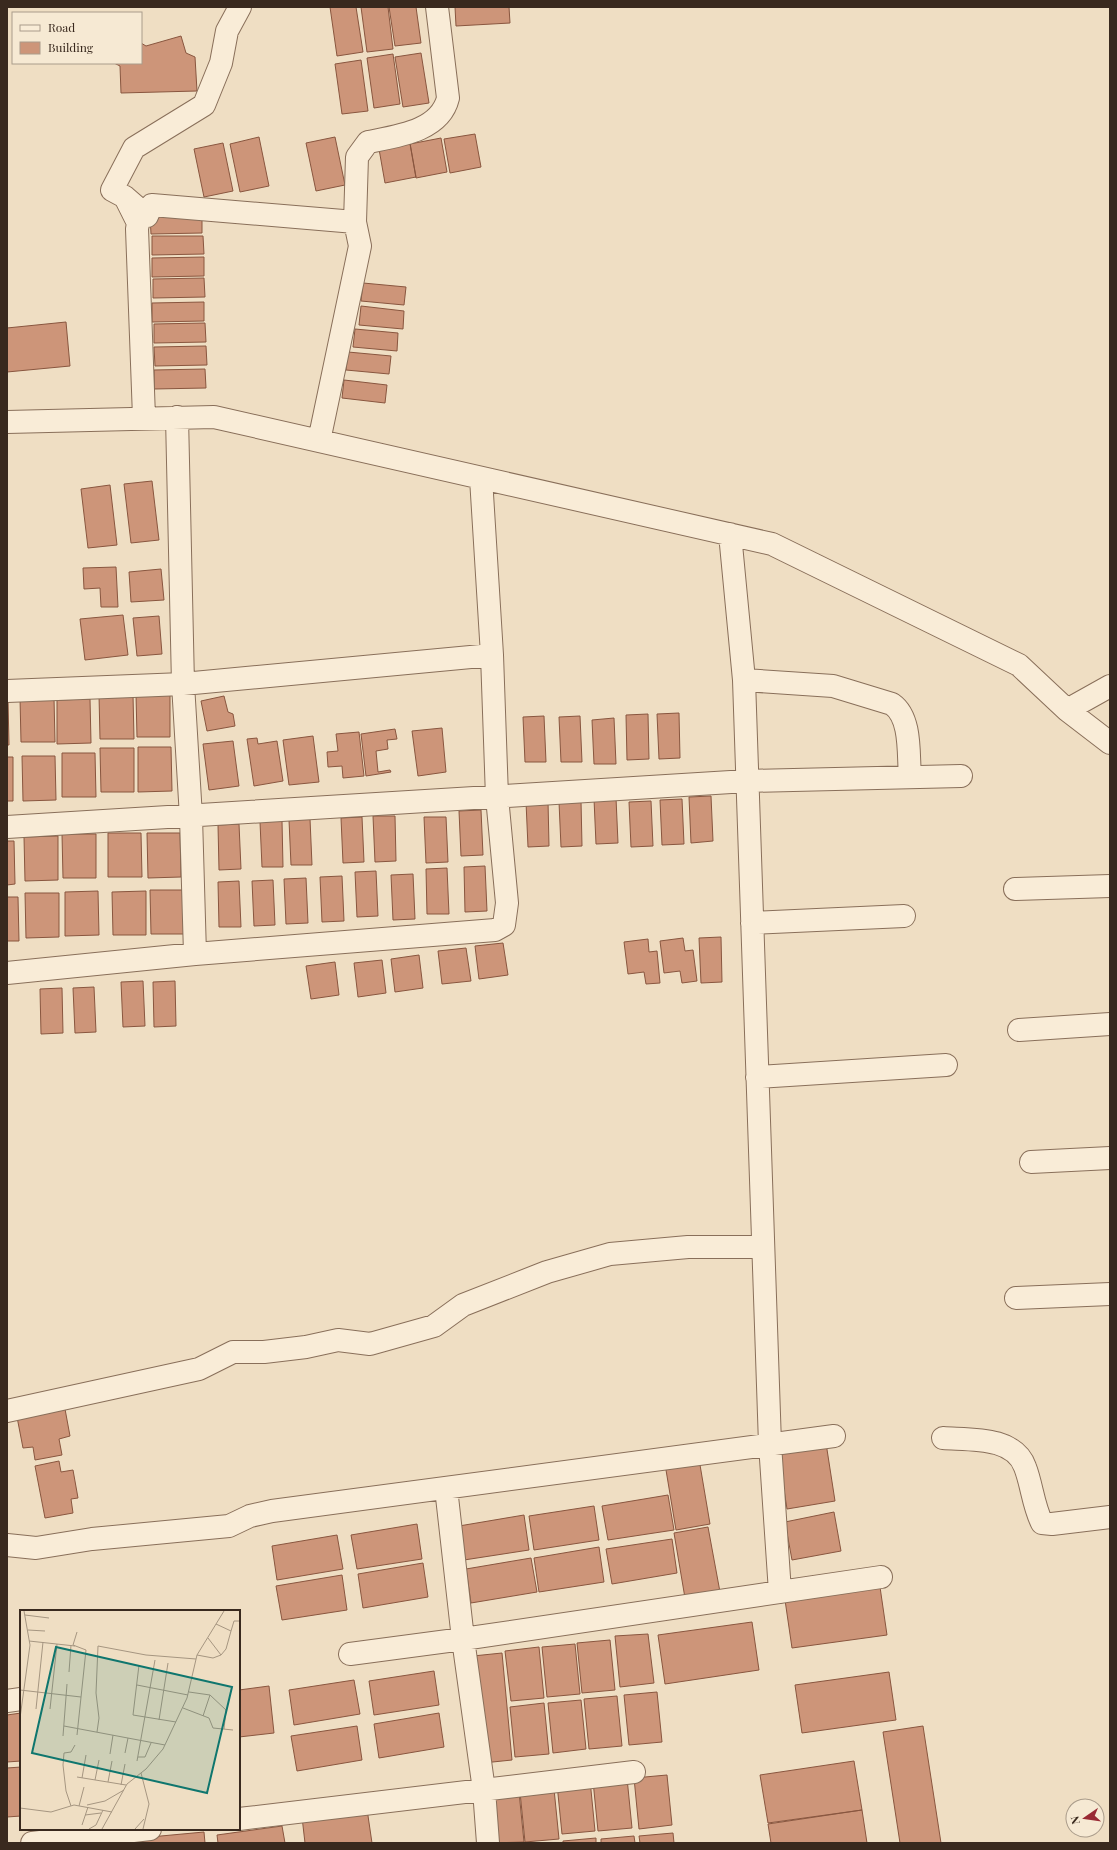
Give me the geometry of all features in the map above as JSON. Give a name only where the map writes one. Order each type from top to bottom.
[{"type":"street","points":[[240,7],[227,31],[221,63],[204,105],[134,148],[112,190],[124,197],[147,216],[152,205],[355,222]]},
{"type":"street","points":[[320,441],[360,246],[355,222],[357,157],[368,142],[390,138],[430,124],[438,118],[446,108],[448,98],[437,7]]},
{"type":"street","points":[[124,197],[138,223],[137,230],[144,417]]},
{"type":"street","points":[[7,422],[144,417],[214,417],[772,544],[1019,666],[1067,710],[1110,743]]},
{"type":"street","points":[[177,417],[183,684],[191,816],[195,954]]},
{"type":"street","points":[[7,973],[195,954],[495,930],[504,925],[507,903],[497,797],[492,655],[481,478]]},
{"type":"street","points":[[730,534],[744,680],[770,1444],[780,1592]]},
{"type":"street","points":[[7,691],[183,684],[492,655]]},
{"type":"street","points":[[744,680],[833,686],[892,704],[898,708],[906,723],[910,777]]},
{"type":"street","points":[[1067,710],[1110,686]]},
{"type":"street","points":[[7,827],[748,781],[961,776]]},
{"type":"street","points":[[1015,889],[1110,886]]},
{"type":"street","points":[[752,923],[904,916]]},
{"type":"street","points":[[1019,1030],[1110,1024]]},
{"type":"street","points":[[757,1078],[946,1065]]},
{"type":"street","points":[[1031,1162],[1110,1158]]},
{"type":"street","points":[[7,1411],[200,1370],[232,1352],[264,1352],[306,1347],[338,1340],[370,1344],[434,1326],[462,1305],[547,1272],[610,1254],[688,1247],[763,1247]]},
{"type":"street","points":[[1016,1298],[1110,1294]]},
{"type":"street","points":[[7,1545],[36,1548],[92,1539],[229,1526],[250,1516],[272,1511],[834,1436]]},
{"type":"street","points":[[943,1438],[989,1442],[1004,1445],[1019,1455],[1025,1466],[1037,1513],[1042,1523],[1052,1524],[1110,1517]]},
{"type":"street","points":[[446,1488],[463,1639],[484,1790],[488,1843]]},
{"type":"street","points":[[350,1654],[463,1639],[881,1577]]},
{"type":"street","points":[[7,1701],[20,1699]]},
{"type":"street","points":[[240,1819],[634,1772]]},
{"type":"street","points":[[32,1843],[142,1830]]},
{"type":"building","points":[[330,7],[356,7],[363,52],[337,56]]},
{"type":"building","points":[[361,7],[388,7],[393,49],[367,52]]},
{"type":"building","points":[[389,7],[416,7],[421,43],[395,46]]},
{"type":"building","points":[[455,7],[509,7],[510,23],[456,26]]},
{"type":"building","points":[[181,36],[186,53],[195,57],[197,91],[121,93],[120,66],[116,64],[142,64],[142,44],[146,46]]},
{"type":"building","points":[[421,53],[429,103],[403,107],[395,57]]},
{"type":"building","points":[[393,54],[400,104],[374,108],[367,58]]},
{"type":"building","points":[[361,60],[368,111],[342,114],[335,64]]},
{"type":"building","points":[[475,134],[481,167],[450,173],[444,139]]},
{"type":"building","points":[[259,137],[269,186],[240,192],[230,144]]},
{"type":"building","points":[[335,137],[345,185],[316,191],[306,143]]},
{"type":"building","points":[[441,138],[447,172],[416,178],[410,144]]},
{"type":"building","points":[[223,143],[233,191],[204,197],[194,149]]},
{"type":"building","points":[[410,143],[416,177],[385,183],[379,149]]},
{"type":"building","points":[[202,214],[202,233],[151,234],[150,215]]},
{"type":"building","points":[[152,236],[203,236],[204,254],[152,255]]},
{"type":"building","points":[[204,257],[204,276],[152,277],[152,258]]},
{"type":"building","points":[[204,278],[205,297],[153,298],[153,279]]},
{"type":"building","points":[[363,283],[406,287],[404,305],[361,301]]},
{"type":"building","points":[[204,302],[204,321],[152,322],[152,303]]},
{"type":"building","points":[[361,306],[404,311],[403,329],[359,325]]},
{"type":"building","points":[[66,322],[70,366],[7,372],[7,328]]},
{"type":"building","points":[[205,323],[206,342],[154,343],[154,324]]},
{"type":"building","points":[[355,329],[398,333],[397,351],[353,347]]},
{"type":"building","points":[[206,346],[207,365],[155,366],[154,347]]},
{"type":"building","points":[[348,352],[391,356],[389,374],[346,370]]},
{"type":"building","points":[[205,369],[206,388],[154,389],[154,370]]},
{"type":"building","points":[[344,380],[387,385],[385,403],[342,398]]},
{"type":"building","points":[[152,481],[159,540],[131,543],[124,484]]},
{"type":"building","points":[[110,485],[117,545],[88,548],[81,489]]},
{"type":"building","points":[[116,567],[118,607],[101,607],[100,588],[84,589],[83,568]]},
{"type":"building","points":[[161,569],[164,600],[131,602],[129,572]]},
{"type":"building","points":[[123,615],[128,655],[85,660],[80,619]]},
{"type":"building","points":[[159,616],[162,654],[137,656],[133,618]]},
{"type":"building","points":[[170,693],[170,737],[137,737],[136,694]]},
{"type":"building","points":[[99,695],[133,695],[134,739],[100,739]]},
{"type":"building","points":[[224,696],[228,712],[233,714],[235,726],[207,731],[201,701]]},
{"type":"building","points":[[20,698],[54,698],[55,742],[21,742]]},
{"type":"building","points":[[90,699],[91,743],[57,744],[57,700]]},
{"type":"building","points":[[8,701],[9,745],[7,745]]},
{"type":"building","points":[[679,713],[680,758],[659,759],[657,714]]},
{"type":"building","points":[[648,714],[649,759],[627,760],[626,715]]},
{"type":"building","points":[[544,716],[546,762],[525,762],[523,717]]},
{"type":"building","points":[[580,716],[582,762],[561,762],[559,717]]},
{"type":"building","points":[[614,718],[616,764],[594,764],[592,720]]},
{"type":"building","points":[[442,728],[446,772],[418,776],[412,731]]},
{"type":"building","points":[[395,729],[397,739],[387,740],[388,749],[376,751],[378,772],[390,770],[391,772],[366,776],[361,734]]},
{"type":"building","points":[[359,732],[364,776],[343,778],[342,766],[328,767],[327,752],[338,751],[336,734]]},
{"type":"building","points":[[313,736],[319,782],[289,785],[283,740]]},
{"type":"building","points":[[257,738],[258,744],[277,741],[283,781],[254,786],[247,739]]},
{"type":"building","points":[[233,741],[239,786],[209,790],[203,744]]},
{"type":"building","points":[[138,747],[171,747],[172,791],[138,792]]},
{"type":"building","points":[[100,748],[134,748],[134,792],[101,792]]},
{"type":"building","points":[[62,753],[95,753],[96,797],[62,797]]},
{"type":"building","points":[[22,756],[55,756],[56,800],[23,801]]},
{"type":"building","points":[[7,757],[13,757],[13,801],[7,801]]},
{"type":"building","points":[[711,796],[713,841],[691,843],[689,797]]},
{"type":"building","points":[[616,798],[618,843],[596,844],[594,799]]},
{"type":"building","points":[[682,799],[684,844],[662,845],[660,800]]},
{"type":"building","points":[[548,801],[549,846],[528,847],[526,802]]},
{"type":"building","points":[[581,801],[582,846],[561,847],[559,802]]},
{"type":"building","points":[[651,801],[653,846],[631,847],[629,802]]},
{"type":"building","points":[[481,810],[483,855],[461,856],[459,811]]},
{"type":"building","points":[[373,816],[395,816],[396,861],[375,862]]},
{"type":"building","points":[[362,817],[364,862],[343,863],[341,818]]},
{"type":"building","points":[[424,817],[446,817],[448,862],[426,863]]},
{"type":"building","points":[[310,819],[312,865],[291,865],[289,820]]},
{"type":"building","points":[[282,821],[283,867],[262,867],[260,822]]},
{"type":"building","points":[[239,824],[241,869],[219,870],[218,825]]},
{"type":"building","points":[[108,833],[141,833],[142,877],[108,877]]},
{"type":"building","points":[[147,833],[180,833],[181,877],[148,878]]},
{"type":"building","points":[[62,834],[96,834],[96,878],[63,878]]},
{"type":"building","points":[[58,836],[58,880],[25,881],[24,837]]},
{"type":"building","points":[[7,841],[14,841],[15,884],[7,885]]},
{"type":"building","points":[[485,866],[487,911],[465,912],[464,867]]},
{"type":"building","points":[[447,868],[449,914],[427,914],[426,869]]},
{"type":"building","points":[[376,871],[378,916],[357,917],[355,872]]},
{"type":"building","points":[[413,874],[415,919],[393,920],[391,875]]},
{"type":"building","points":[[342,876],[344,921],[322,922],[320,877]]},
{"type":"building","points":[[306,878],[308,923],[286,924],[284,879]]},
{"type":"building","points":[[273,880],[275,925],[254,926],[252,881]]},
{"type":"building","points":[[239,881],[241,927],[219,927],[218,882]]},
{"type":"building","points":[[150,890],[184,890],[185,934],[151,934]]},
{"type":"building","points":[[98,891],[99,935],[65,936],[65,892]]},
{"type":"building","points":[[146,891],[146,935],[113,935],[112,892]]},
{"type":"building","points":[[25,893],[59,893],[59,937],[26,938]]},
{"type":"building","points":[[7,897],[18,897],[19,941],[7,941]]},
{"type":"building","points":[[721,937],[722,982],[701,983],[699,938]]},
{"type":"building","points":[[683,938],[685,951],[693,950],[697,981],[682,983],[680,971],[664,973],[660,941]]},
{"type":"building","points":[[648,939],[649,952],[657,951],[660,983],[646,984],[644,972],[628,974],[624,942]]},
{"type":"building","points":[[503,943],[508,975],[479,979],[475,946]]},
{"type":"building","points":[[466,948],[471,981],[442,984],[438,951]]},
{"type":"building","points":[[419,955],[423,988],[395,992],[391,959]]},
{"type":"building","points":[[382,960],[386,993],[358,997],[354,963]]},
{"type":"building","points":[[335,962],[339,995],[311,999],[306,966]]},
{"type":"building","points":[[143,981],[145,1026],[123,1027],[121,982]]},
{"type":"building","points":[[175,981],[176,1026],[154,1027],[153,982]]},
{"type":"building","points":[[94,987],[96,1032],[75,1033],[73,988]]},
{"type":"building","points":[[62,988],[63,1033],[41,1034],[40,989]]},
{"type":"building","points":[[65,1409],[70,1436],[59,1439],[62,1455],[35,1460],[33,1447],[23,1448],[17,1417]]},
{"type":"building","points":[[826,1443],[835,1501],[787,1509],[778,1451]]},
{"type":"building","points":[[699,1459],[710,1524],[676,1530],[665,1464]]},
{"type":"building","points":[[59,1461],[61,1472],[73,1470],[78,1498],[71,1499],[73,1513],[45,1518],[35,1466]]},
{"type":"building","points":[[668,1495],[674,1530],[608,1540],[602,1506]]},
{"type":"building","points":[[594,1506],[599,1540],[534,1550],[529,1516]]},
{"type":"building","points":[[834,1512],[841,1551],[792,1560],[785,1522]]},
{"type":"building","points":[[524,1515],[529,1550],[464,1560],[459,1526]]},
{"type":"building","points":[[417,1524],[422,1559],[357,1569],[351,1535]]},
{"type":"building","points":[[708,1527],[720,1592],[685,1598],[674,1533]]},
{"type":"building","points":[[337,1535],[343,1569],[277,1580],[272,1546]]},
{"type":"building","points":[[672,1539],[677,1573],[612,1584],[606,1549]]},
{"type":"building","points":[[599,1547],[604,1582],[539,1592],[534,1558]]},
{"type":"building","points":[[531,1558],[537,1592],[471,1603],[466,1569]]},
{"type":"building","points":[[423,1563],[428,1597],[363,1608],[358,1574]]},
{"type":"building","points":[[342,1575],[347,1610],[282,1620],[276,1586]]},
{"type":"building","points":[[880,1587],[887,1635],[792,1648],[785,1600]]},
{"type":"building","points":[[752,1622],[759,1670],[665,1684],[658,1635]]},
{"type":"building","points":[[648,1634],[654,1683],[620,1687],[615,1636]]},
{"type":"building","points":[[610,1640],[615,1690],[582,1693],[577,1643]]},
{"type":"building","points":[[575,1644],[580,1694],[547,1697],[542,1647]]},
{"type":"building","points":[[539,1647],[544,1698],[511,1701],[505,1651]]},
{"type":"building","points":[[502,1653],[512,1760],[483,1763],[473,1656]]},
{"type":"building","points":[[434,1671],[439,1705],[374,1715],[369,1681]]},
{"type":"building","points":[[889,1672],[896,1720],[802,1733],[795,1685]]},
{"type":"building","points":[[354,1680],[360,1714],[294,1725],[289,1690]]},
{"type":"building","points":[[269,1686],[274,1733],[240,1737],[240,1690]]},
{"type":"building","points":[[657,1692],[662,1742],[629,1745],[624,1695]]},
{"type":"building","points":[[617,1696],[622,1746],[589,1749],[584,1699]]},
{"type":"building","points":[[581,1700],[586,1749],[553,1753],[548,1703]]},
{"type":"building","points":[[544,1703],[549,1754],[515,1757],[510,1707]]},
{"type":"building","points":[[20,1713],[20,1761],[7,1762],[7,1715]]},
{"type":"building","points":[[439,1713],[444,1747],[379,1758],[374,1724]]},
{"type":"building","points":[[357,1726],[362,1760],[297,1771],[291,1736]]},
{"type":"building","points":[[923,1726],[941,1843],[900,1843],[883,1732]]},
{"type":"building","points":[[854,1761],[862,1810],[768,1823],[760,1775]]},
{"type":"building","points":[[20,1767],[20,1816],[7,1817],[7,1768]]},
{"type":"building","points":[[667,1775],[672,1825],[639,1829],[634,1778]]},
{"type":"building","points":[[627,1778],[632,1828],[598,1831],[593,1781]]},
{"type":"building","points":[[590,1780],[595,1831],[562,1834],[557,1784]]},
{"type":"building","points":[[554,1789],[559,1839],[525,1842],[520,1792]]},
{"type":"building","points":[[519,1792],[524,1842],[490,1843],[486,1795]]},
{"type":"building","points":[[367,1809],[372,1843],[305,1843],[302,1817]]},
{"type":"building","points":[[862,1810],[867,1843],[771,1843],[768,1824]]},
{"type":"building","points":[[282,1826],[285,1843],[218,1843],[217,1835]]},
{"type":"building","points":[[204,1832],[205,1843],[107,1843],[107,1841]]},
{"type":"building","points":[[673,1833],[674,1843],[640,1843],[639,1836]]},
{"type":"building","points":[[634,1836],[635,1843],[601,1843],[601,1839]]},
{"type":"building","points":[[596,1838],[596,1843],[563,1843],[563,1841]]}]
